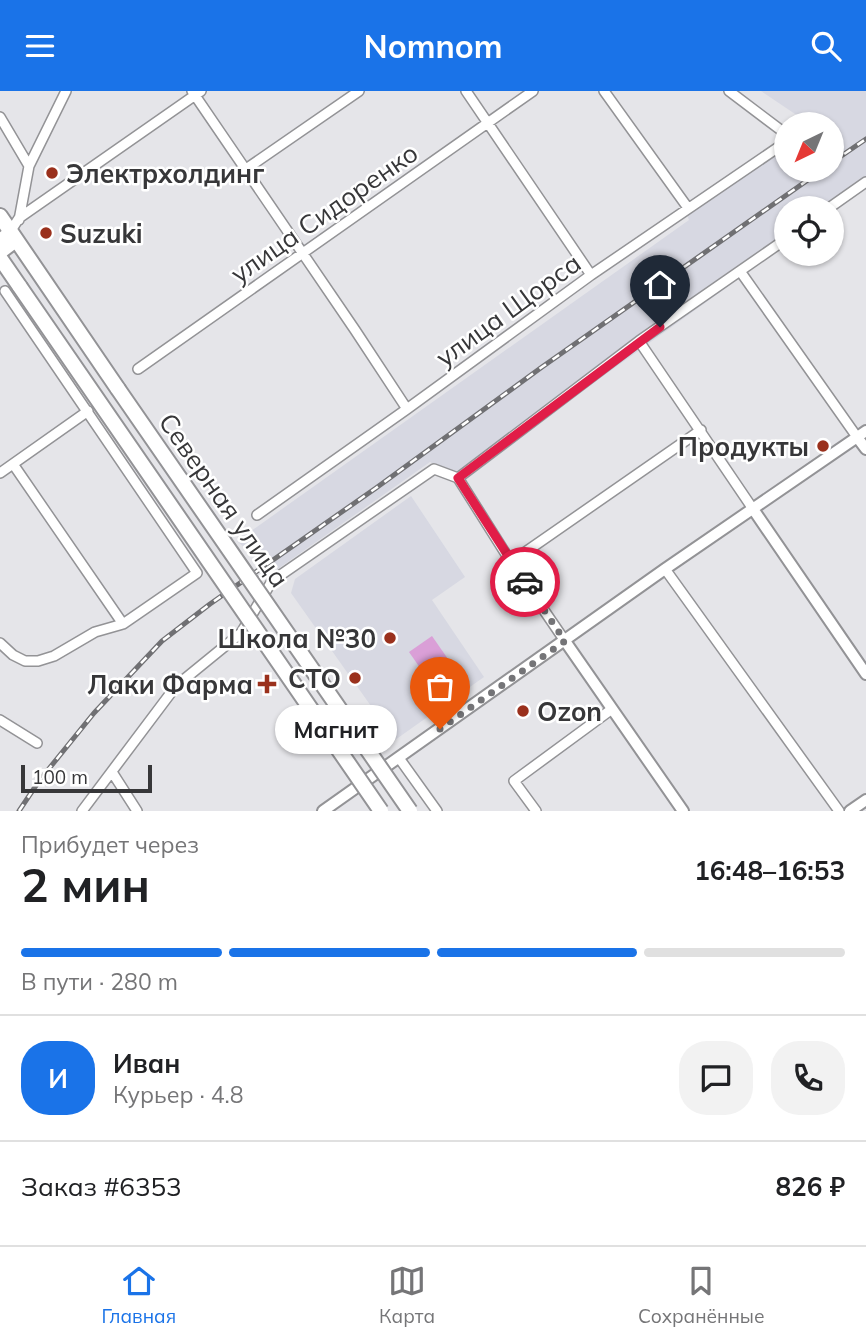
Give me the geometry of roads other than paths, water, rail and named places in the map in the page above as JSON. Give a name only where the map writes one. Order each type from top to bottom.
[{"type":"main road","name":"Северная улица","points":[[0,216],[9,238],[38,274],[410,811]]},
{"type":"main road","points":[[0,256],[9,238]]},
{"type":"main road","name":"Северная улица","points":[[0,256],[13,289],[381,811]]},
{"type":"main road","points":[[0,277],[8,278],[13,289]]},
{"type":"street","points":[[9,238],[19,218],[29,166],[66,91]]},
{"type":"street","points":[[246,169],[359,91]]},
{"type":"street","points":[[466,91],[591,275]]},
{"type":"street","name":"улица Сидоренко","points":[[138,369],[533,91]]},
{"type":"street","points":[[604,91],[688,208]]},
{"type":"street","points":[[729,91],[774,125]]},
{"type":"street","points":[[19,218],[196,92],[407,409]]},
{"type":"street","points":[[0,117],[29,166]]},
{"type":"street","name":"улица Щорса","points":[[257,515],[591,275],[774,150]]},
{"type":"street","points":[[844,197],[866,182]]},
{"type":"street","points":[[458,478],[639,341],[774,247]]},
{"type":"street","points":[[740,271],[862,434],[866,449]]},
{"type":"street","points":[[0,643],[13,655],[25,661],[38,661],[54,656],[95,632],[123,624],[197,573],[88,411],[13,289]]},
{"type":"street","points":[[639,341],[866,674]]},
{"type":"street","points":[[0,473],[88,411]]},
{"type":"street","points":[[511,562],[701,430]]},
{"type":"street","points":[[323,811],[665,569],[862,434]]},
{"type":"street","points":[[13,464],[123,624]]},
{"type":"street","points":[[82,811],[176,686],[241,633],[272,581],[434,469],[458,478],[511,562],[683,811]]},
{"type":"street","points":[[665,569],[839,811]]},
{"type":"street","points":[[536,811],[514,781],[612,709]]},
{"type":"street","points":[[0,720],[37,743]]},
{"type":"street","points":[[399,758],[437,811]]},
{"type":"street","points":[[112,772],[137,811]]},
{"type":"street","points":[[850,811],[866,800]]},
{"type":"railway","points":[[844,154],[866,139]]},
{"type":"railway","points":[[19,811],[39,781],[94,713],[162,641],[210,604],[805,182]]},
{"type":"place","name":"Электрхолдинг","points":[[52,173]]},
{"type":"place","name":"Suzuki","points":[[46,233]]},
{"type":"place","name":"Продукты","points":[[823,446]]},
{"type":"place","name":"Школа №30","points":[[390,638]]},
{"type":"place","name":"СТО","points":[[355,678]]},
{"type":"place","name":"Лаки Фарма","points":[[267,684]]},
{"type":"place","name":"Ozon","points":[[523,711]]},
{"type":"place","name":"Магнит","points":[[440,729]]}]
